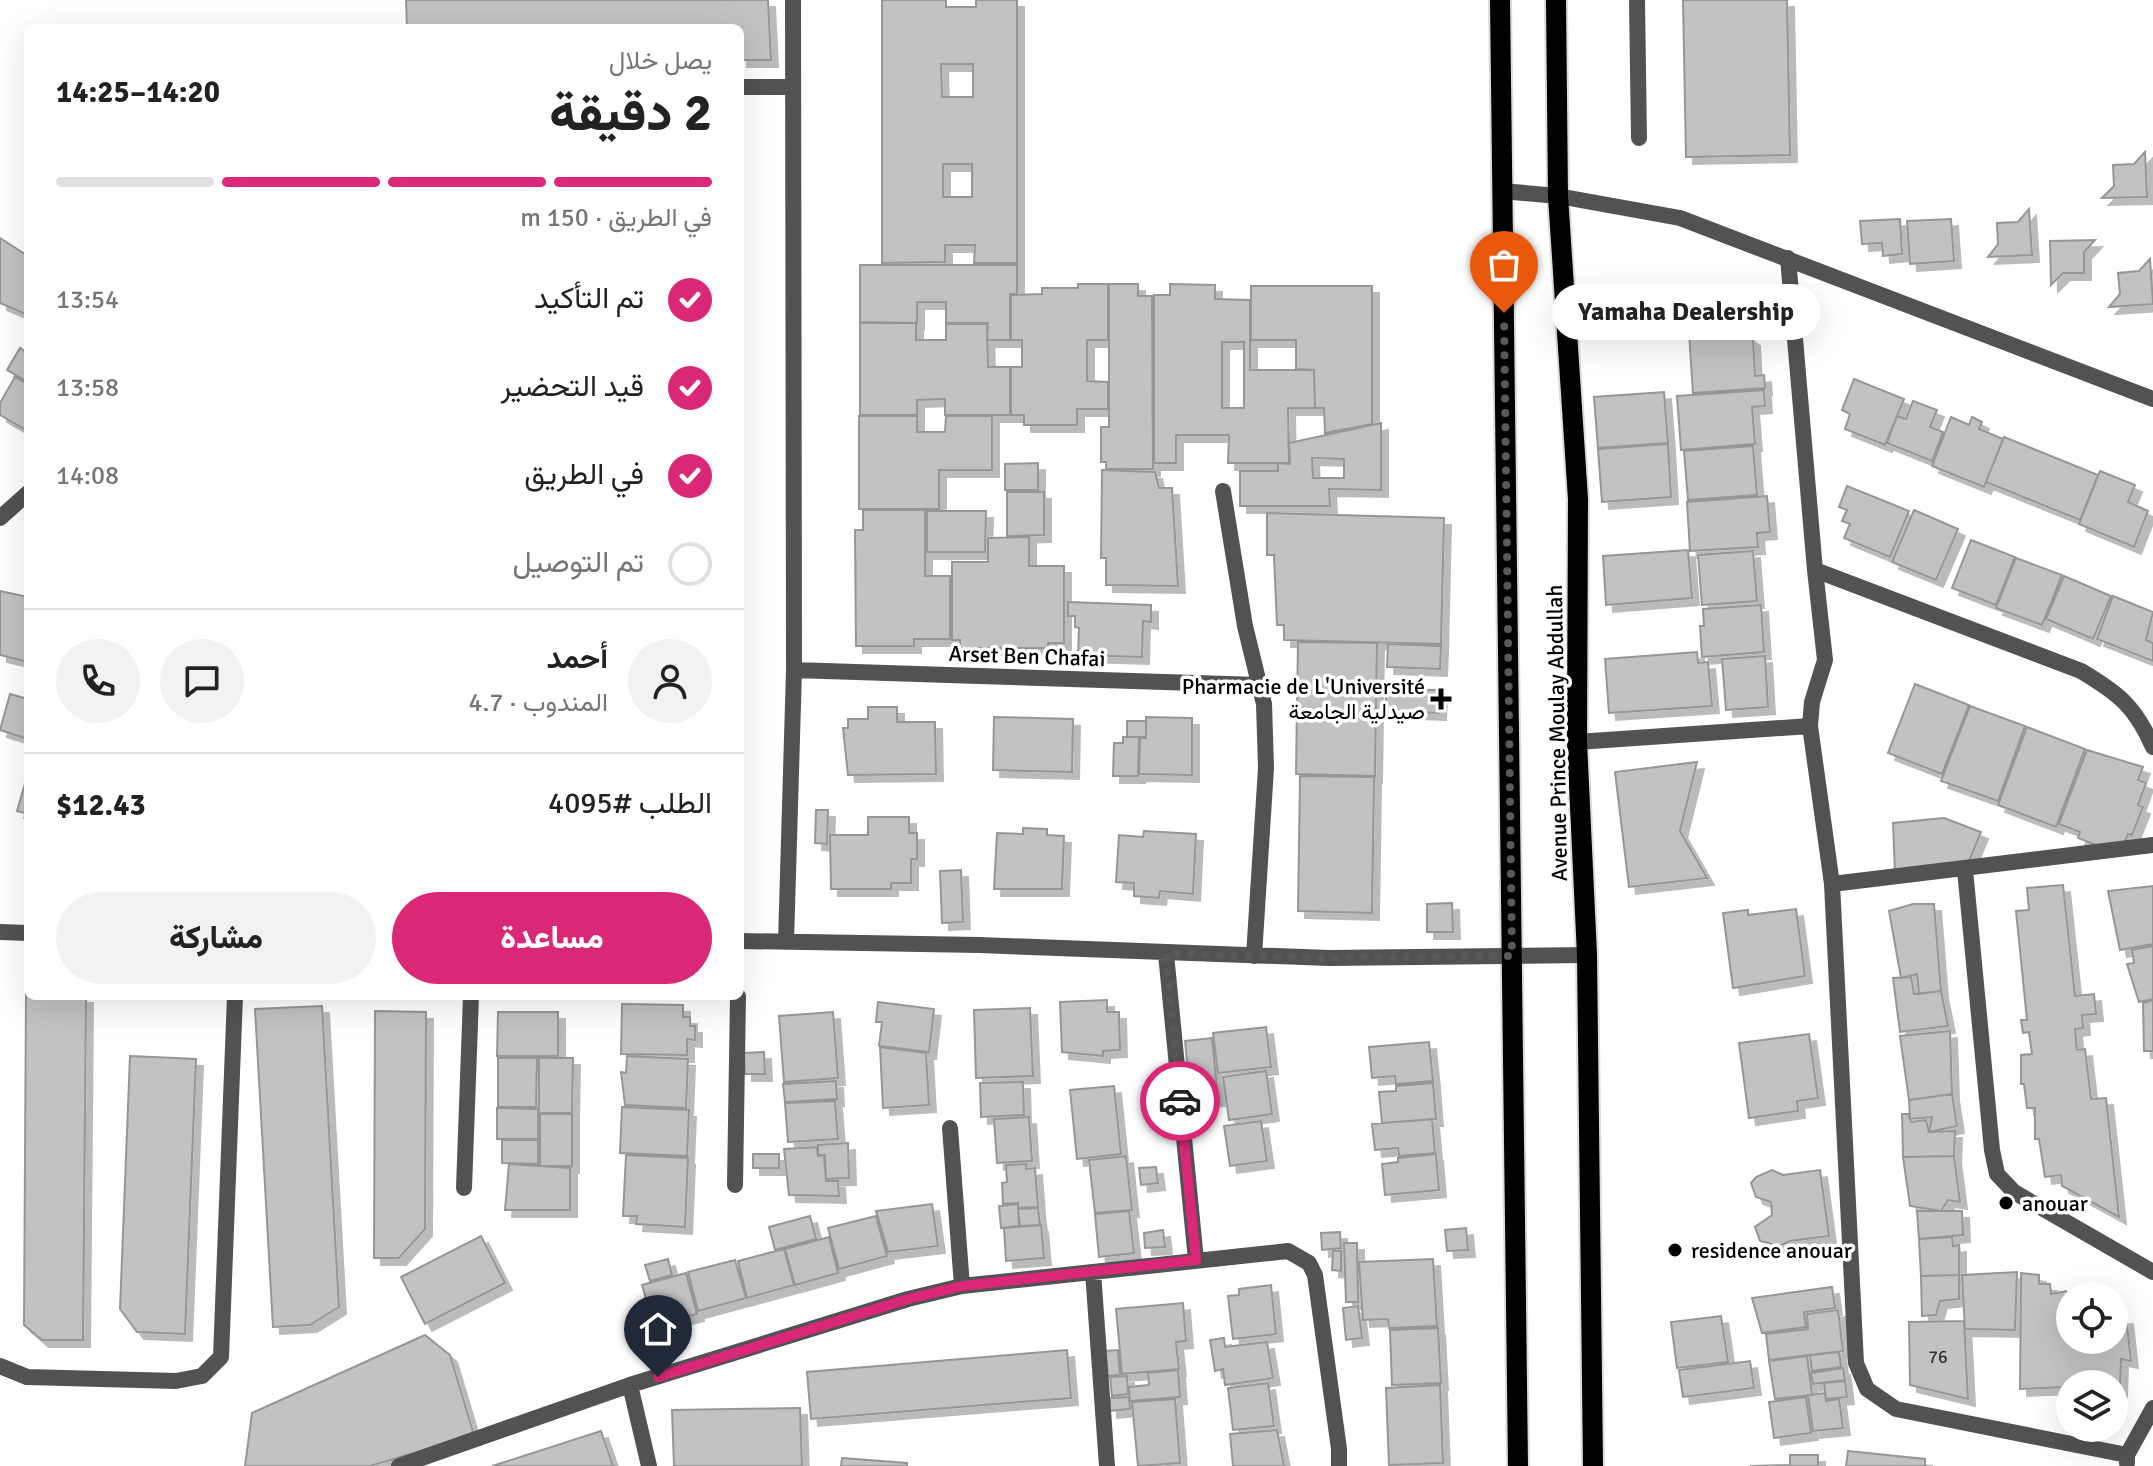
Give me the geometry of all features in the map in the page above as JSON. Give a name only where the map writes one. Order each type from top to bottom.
[{"type":"main road","points":[[1500,0],[1518,1466]]},
{"type":"main road","name":"Avenue Prince Moulay Abdullah","points":[[1556,0],[1558,196],[1578,499],[1577,742],[1587,955],[1593,1466]]},
{"type":"street","points":[[786,942],[794,670],[790,87],[793,0]]},
{"type":"street","points":[[1637,0],[1639,138]]},
{"type":"street","points":[[744,87],[790,87]]},
{"type":"street","points":[[1502,191],[1558,196],[1680,218],[2153,399]]},
{"type":"street","points":[[1788,258],[1825,660],[1812,702],[1810,726],[1832,884],[1856,1363],[1867,1389],[1896,1409],[2127,1461],[2153,1408]]},
{"type":"street","points":[[1223,491],[1264,704],[1266,768],[1254,956]]},
{"type":"street","points":[[0,518],[24,497]]},
{"type":"street","points":[[1815,570],[2081,671],[2119,694],[2143,723],[2153,747]]},
{"type":"street","name":"Arset Ben Chafai","points":[[794,670],[1258,685]]},
{"type":"street","points":[[1577,742],[1810,726]]},
{"type":"street","points":[[1832,884],[2153,845]]},
{"type":"street","points":[[1965,870],[1992,1150],[1997,1174],[2034,1207],[2153,1272]]},
{"type":"street","points":[[0,932],[24,933]]},
{"type":"street","points":[[744,941],[979,945],[1254,956],[1587,955]]},
{"type":"street","points":[[1166,954],[1196,1260]]},
{"type":"street","points":[[0,1366],[27,1377],[176,1381],[202,1376],[221,1357],[235,1000]]},
{"type":"street","points":[[464,1188],[471,1000]]},
{"type":"street","points":[[735,1185],[738,1000]]},
{"type":"street","points":[[950,1128],[962,1286]]},
{"type":"street","points":[[399,1466],[630,1385],[908,1299],[962,1286],[1288,1251],[1309,1263],[1315,1275],[1339,1466]]},
{"type":"street","points":[[1093,1272],[1107,1466]]},
{"type":"street","points":[[630,1385],[649,1466]]},
{"type":"building","points":[[406,0],[768,0],[771,60],[744,60],[744,24],[407,24]]},
{"type":"building","points":[[882,0],[946,0],[946,7],[976,7],[976,0],[1017,0],[1017,263],[974,263],[975,245],[945,245],[945,262],[882,263]],"holes":[[[941,64],[973,64],[973,97],[942,97]],[[943,164],[972,164],[972,197],[943,197]]]},
{"type":"building","points":[[1683,0],[1787,0],[1790,155],[1686,157]]},
{"type":"building","points":[[2145,152],[2147,197],[2102,198],[2114,186],[2113,165],[2134,164]]},
{"type":"building","points":[[2029,209],[2032,255],[1988,257],[1998,244],[1997,223],[2018,222]]},
{"type":"building","points":[[1900,219],[1902,254],[1883,256],[1882,243],[1862,244],[1860,221]]},
{"type":"building","points":[[1951,219],[1954,261],[1910,264],[1907,221]]},
{"type":"building","points":[[0,238],[24,253],[24,313],[0,303]]},
{"type":"building","points":[[2095,240],[2084,252],[2084,273],[2063,273],[2051,285],[2050,241]]},
{"type":"building","points":[[2150,259],[2153,304],[2109,307],[2120,294],[2118,273],[2139,271]]},
{"type":"building","points":[[860,265],[1017,265],[1017,294],[1010,294],[1010,340],[987,340],[988,323],[946,323],[946,302],[917,302],[917,323],[860,322]]},
{"type":"building","points":[[1078,284],[1108,284],[1108,340],[1087,340],[1087,381],[1108,382],[1108,409],[1077,409],[1077,425],[1024,425],[1024,415],[1011,415],[1011,367],[1022,367],[1022,340],[1011,340],[1011,295],[1042,294],[1042,288],[1078,288]]},
{"type":"building","points":[[1109,284],[1138,284],[1138,296],[1152,296],[1153,469],[1106,469],[1106,462],[1101,462],[1101,427],[1109,427]]},
{"type":"building","points":[[1170,284],[1215,285],[1215,299],[1250,300],[1250,370],[1314,370],[1315,408],[1288,408],[1289,463],[1228,463],[1229,435],[1176,435],[1176,463],[1154,463],[1154,295],[1170,295]],"holes":[[[1222,342],[1244,342],[1244,408],[1222,408]]]},
{"type":"building","points":[[1251,286],[1372,286],[1372,424],[1325,433],[1324,408],[1315,408],[1314,370],[1296,369],[1296,340],[1251,340]]},
{"type":"building","points":[[1713,316],[1714,324],[1732,323],[1753,339],[1755,376],[1764,375],[1765,388],[1693,393],[1688,318]]},
{"type":"building","points":[[860,323],[916,323],[916,340],[946,340],[946,324],[987,324],[988,367],[1010,367],[1010,415],[945,415],[945,399],[917,400],[917,415],[860,415]]},
{"type":"building","points":[[20,348],[24,350],[24,380],[7,370]]},
{"type":"building","points":[[15,377],[24,382],[24,429],[0,415],[0,403]]},
{"type":"building","points":[[1854,379],[1904,399],[1885,445],[1845,429],[1850,414],[1842,410]]},
{"type":"building","points":[[1764,390],[1765,406],[1752,407],[1755,444],[1681,450],[1677,396]]},
{"type":"building","points":[[1664,392],[1668,443],[1598,448],[1594,397]]},
{"type":"building","points":[[1913,401],[1937,410],[1930,427],[1943,432],[1932,461],[1887,443],[1897,416],[1906,419]]},
{"type":"building","points":[[859,416],[917,416],[917,432],[945,432],[946,416],[992,416],[992,470],[939,470],[939,509],[859,509]]},
{"type":"building","points":[[1951,417],[1969,425],[1972,417],[1982,422],[1979,429],[2003,439],[1984,487],[1932,466]]},
{"type":"building","points":[[1381,423],[1381,490],[1329,489],[1330,506],[1240,506],[1240,471],[1278,471],[1278,463],[1290,464],[1289,443]],"holes":[[[1312,458],[1344,459],[1344,478],[1313,478]]]},
{"type":"building","points":[[2004,437],[2098,475],[2080,520],[1986,482]]},
{"type":"building","points":[[1668,444],[1671,497],[1602,502],[1598,449]]},
{"type":"building","points":[[1753,446],[1757,495],[1688,500],[1684,451]]},
{"type":"building","points":[[1038,463],[1038,490],[1005,490],[1005,464]]},
{"type":"building","points":[[1102,470],[1155,472],[1159,488],[1172,488],[1178,586],[1106,585],[1106,558],[1101,558]]},
{"type":"building","points":[[2100,471],[2135,485],[2128,502],[2148,511],[2134,547],[2079,524]]},
{"type":"building","points":[[1847,486],[1909,511],[1890,557],[1844,538],[1850,524],[1842,521],[1847,510],[1839,507]]},
{"type":"building","points":[[1007,492],[1044,492],[1044,535],[1007,536]]},
{"type":"building","points":[[1767,496],[1770,532],[1757,533],[1758,547],[1690,551],[1687,502]]},
{"type":"building","points":[[863,510],[925,510],[925,576],[950,576],[950,639],[914,639],[914,646],[856,646],[855,530],[863,530]]},
{"type":"building","points":[[1914,510],[1958,529],[1936,580],[1892,562]]},
{"type":"building","points":[[927,511],[986,511],[985,552],[927,552]]},
{"type":"building","points":[[1267,513],[1444,518],[1441,644],[1284,640],[1284,625],[1277,625],[1274,555],[1267,555]]},
{"type":"building","points":[[1029,537],[1029,566],[1064,566],[1064,643],[1048,643],[1048,648],[960,648],[960,640],[952,640],[952,562],[988,562],[988,538]]},
{"type":"building","points":[[1971,540],[2015,557],[1996,605],[1952,588]]},
{"type":"building","points":[[1688,550],[1692,598],[1606,605],[1603,556]]},
{"type":"building","points":[[1753,551],[1757,601],[1702,605],[1698,555]]},
{"type":"building","points":[[2016,558],[2062,575],[2042,625],[1996,608]]},
{"type":"building","points":[[2064,576],[2111,596],[2093,639],[2046,619]]},
{"type":"building","points":[[0,591],[24,596],[24,661],[0,655]]},
{"type":"building","points":[[2113,596],[2153,612],[2146,640],[2153,643],[2153,661],[2097,639]]},
{"type":"building","points":[[1068,602],[1151,605],[1151,622],[1143,621],[1142,657],[1078,655],[1079,628],[1075,627],[1075,616],[1068,616]]},
{"type":"building","points":[[1761,605],[1764,652],[1702,657],[1700,626],[1704,626],[1703,609]]},
{"type":"building","points":[[1298,642],[1377,643],[1375,776],[1296,774]]},
{"type":"building","points":[[1388,644],[1441,646],[1440,669],[1387,667]]},
{"type":"building","points":[[1697,652],[1698,663],[1708,662],[1712,706],[1609,713],[1605,659]]},
{"type":"building","points":[[1765,656],[1768,707],[1726,710],[1722,659]]},
{"type":"building","points":[[1915,684],[1969,705],[1942,774],[1888,753]]},
{"type":"building","points":[[1386,689],[1440,690],[1439,713],[1386,711]]},
{"type":"building","points":[[10,694],[24,698],[24,738],[0,730]]},
{"type":"building","points":[[1970,706],[2025,726],[1998,801],[1941,781]]},
{"type":"building","points":[[868,707],[897,707],[897,722],[935,722],[936,774],[848,775],[843,728],[848,728],[848,719],[868,719]]},
{"type":"building","points":[[994,717],[1073,719],[1072,772],[993,770]]},
{"type":"building","points":[[1146,717],[1192,718],[1192,775],[1139,774],[1140,738],[1146,738]]},
{"type":"building","points":[[1127,721],[1146,721],[1146,737],[1127,737]]},
{"type":"building","points":[[2027,727],[2085,749],[2056,827],[1998,805]]},
{"type":"building","points":[[1123,737],[1139,737],[1138,776],[1113,776],[1114,743],[1123,743]]},
{"type":"building","points":[[2087,750],[2143,767],[2138,780],[2146,783],[2138,805],[2143,807],[2132,835],[2128,834],[2124,844],[2101,847],[2078,838],[2080,832],[2059,824]]},
{"type":"building","points":[[1697,762],[1680,831],[1707,878],[1629,887],[1615,772]]},
{"type":"building","points":[[1300,776],[1374,777],[1372,913],[1298,911]]},
{"type":"building","points":[[24,787],[24,813],[17,811]]},
{"type":"building","points":[[816,810],[828,810],[827,844],[815,843]]},
{"type":"building","points":[[868,817],[909,817],[909,833],[917,833],[917,859],[911,859],[911,883],[891,883],[891,889],[831,889],[830,835],[868,835]]},
{"type":"building","points":[[1944,818],[1981,832],[1967,866],[1895,873],[1893,823]]},
{"type":"building","points":[[1023,828],[1047,829],[1047,835],[1064,836],[1062,889],[994,889],[997,833],[1023,834]]},
{"type":"building","points":[[1144,831],[1196,834],[1193,894],[1160,891],[1159,898],[1134,896],[1134,883],[1116,882],[1119,835],[1143,837]]},
{"type":"building","points":[[961,870],[963,922],[942,923],[940,871]]},
{"type":"building","points":[[2063,885],[2075,996],[2094,994],[2096,1014],[2082,1015],[2083,1028],[2075,1029],[2077,1050],[2085,1049],[2091,1099],[2106,1098],[2119,1217],[2062,1186],[2061,1175],[2045,1177],[2039,1139],[2035,1139],[2035,1108],[2027,1108],[2024,1084],[2021,1084],[2021,1055],[2032,1054],[2029,1032],[2023,1033],[2021,1020],[2027,1020],[2016,911],[2029,910],[2027,888]]},
{"type":"building","points":[[2153,886],[2153,944],[2120,950],[2108,891]]},
{"type":"building","points":[[1452,903],[1453,932],[1427,932],[1427,904]]},
{"type":"building","points":[[1913,904],[1934,904],[1941,991],[1919,994],[1917,974],[1901,978],[1889,911]]},
{"type":"building","points":[[1796,909],[1805,976],[1733,988],[1723,913],[1748,910],[1748,915]]},
{"type":"building","points":[[2153,946],[2153,999],[2139,1002],[2127,964],[2134,963],[2132,950]]},
{"type":"building","points":[[1911,977],[1914,994],[1941,991],[1948,1026],[1900,1032],[1893,978]]},
{"type":"building","points":[[26,1000],[86,1000],[83,1340],[42,1340],[24,1325]]},
{"type":"building","points":[[1107,1000],[1107,1012],[1119,1012],[1120,1050],[1103,1051],[1103,1056],[1062,1052],[1060,1002]]},
{"type":"building","points":[[2153,1000],[2153,1051],[2144,1051],[2143,1003]]},
{"type":"building","points":[[878,1002],[934,1009],[929,1052],[879,1046],[882,1022],[876,1022]]},
{"type":"building","points":[[622,1004],[683,1005],[683,1017],[690,1017],[690,1026],[695,1026],[695,1040],[687,1039],[687,1055],[621,1054]]},
{"type":"building","points":[[322,1006],[339,1307],[310,1325],[273,1327],[255,1009]]},
{"type":"building","points":[[1030,1008],[1033,1076],[976,1078],[974,1010]]},
{"type":"building","points":[[375,1011],[426,1012],[425,1229],[399,1258],[374,1258]]},
{"type":"building","points":[[498,1012],[558,1012],[558,1056],[497,1056]]},
{"type":"building","points":[[833,1012],[838,1078],[784,1082],[779,1016]]},
{"type":"building","points":[[1266,1027],[1271,1067],[1218,1073],[1213,1033]]},
{"type":"building","points":[[1950,1031],[1952,1094],[1909,1100],[1900,1036]]},
{"type":"building","points":[[1809,1034],[1818,1098],[1797,1101],[1798,1111],[1749,1118],[1739,1043]]},
{"type":"building","points":[[1212,1038],[1218,1099],[1191,1101],[1185,1041]]},
{"type":"building","points":[[1429,1042],[1433,1081],[1396,1084],[1395,1076],[1372,1078],[1369,1047]]},
{"type":"building","points":[[880,1047],[926,1053],[929,1105],[883,1108]]},
{"type":"building","points":[[764,1052],[765,1074],[745,1074],[744,1053]]},
{"type":"building","points":[[130,1056],[196,1059],[185,1334],[137,1332],[120,1309]]},
{"type":"building","points":[[627,1056],[688,1059],[686,1108],[625,1105],[621,1072],[626,1073]]},
{"type":"building","points":[[498,1058],[537,1058],[536,1107],[498,1107]]},
{"type":"building","points":[[539,1058],[573,1058],[572,1113],[539,1113]]},
{"type":"building","points":[[1266,1071],[1272,1114],[1229,1120],[1223,1077]]},
{"type":"building","points":[[836,1081],[837,1099],[785,1102],[783,1084]]},
{"type":"building","points":[[1023,1082],[1024,1115],[981,1117],[980,1083]]},
{"type":"building","points":[[1433,1083],[1436,1119],[1382,1123],[1379,1092],[1396,1091],[1396,1086]]},
{"type":"building","points":[[1114,1086],[1121,1154],[1077,1159],[1070,1090]]},
{"type":"building","points":[[1952,1094],[1957,1126],[1929,1132],[1932,1117],[1910,1119],[1909,1100]]},
{"type":"building","points":[[835,1101],[838,1139],[788,1142],[785,1103]]},
{"type":"building","points":[[622,1107],[689,1110],[687,1156],[620,1153]]},
{"type":"building","points":[[497,1108],[538,1109],[538,1139],[497,1139]]},
{"type":"building","points":[[540,1114],[572,1114],[572,1166],[540,1166]]},
{"type":"building","points":[[1902,1114],[1908,1114],[1911,1122],[1926,1120],[1929,1132],[1955,1131],[1954,1156],[1903,1157]]},
{"type":"building","points":[[1029,1117],[1032,1161],[997,1163],[994,1119]]},
{"type":"building","points":[[1432,1119],[1435,1153],[1399,1156],[1398,1148],[1375,1150],[1372,1124]]},
{"type":"building","points":[[1261,1121],[1267,1161],[1230,1166],[1224,1126]]},
{"type":"building","points":[[502,1140],[538,1140],[538,1164],[502,1163]]},
{"type":"building","points":[[848,1143],[849,1178],[826,1179],[825,1155],[818,1155],[818,1145]]},
{"type":"building","points":[[817,1147],[818,1156],[824,1155],[826,1181],[838,1181],[839,1196],[789,1195],[784,1149]]},
{"type":"building","points":[[753,1154],[779,1154],[779,1168],[753,1168]]},
{"type":"building","points":[[1436,1154],[1439,1190],[1385,1195],[1382,1164],[1398,1162],[1398,1158]]},
{"type":"building","points":[[626,1155],[688,1158],[685,1227],[636,1224],[637,1216],[623,1216]]},
{"type":"building","points":[[1126,1156],[1132,1210],[1095,1213],[1089,1160]]},
{"type":"building","points":[[1954,1156],[1960,1202],[1948,1200],[1941,1211],[1910,1206],[1903,1157]]},
{"type":"building","points":[[509,1164],[570,1168],[570,1210],[505,1210]]},
{"type":"building","points":[[1026,1164],[1026,1169],[1035,1168],[1038,1207],[1018,1208],[1018,1203],[1003,1204],[1002,1183],[1007,1182],[1006,1165]]},
{"type":"building","points":[[1156,1167],[1158,1183],[1141,1185],[1139,1168]]},
{"type":"building","points":[[1772,1170],[1783,1175],[1820,1170],[1829,1236],[1790,1241],[1779,1246],[1760,1241],[1755,1227],[1772,1215],[1771,1202],[1756,1197],[1751,1183],[1756,1177]]},
{"type":"building","points":[[932,1204],[938,1246],[888,1252],[876,1211]]},
{"type":"building","points":[[1018,1204],[1019,1226],[1001,1228],[999,1206]]},
{"type":"building","points":[[1038,1208],[1040,1225],[1020,1226],[1018,1209]]},
{"type":"building","points":[[1129,1211],[1134,1253],[1099,1257],[1095,1214]]},
{"type":"building","points":[[1917,1211],[1962,1211],[1963,1235],[1919,1239]]},
{"type":"building","points":[[810,1216],[816,1239],[775,1250],[769,1227]]},
{"type":"building","points":[[876,1216],[887,1256],[839,1269],[828,1228]]},
{"type":"building","points":[[1041,1225],[1044,1258],[1006,1261],[1004,1228]]},
{"type":"building","points":[[1466,1228],[1468,1250],[1447,1251],[1445,1230]]},
{"type":"building","points":[[1163,1230],[1165,1247],[1145,1248],[1144,1233]]},
{"type":"building","points":[[1340,1232],[1341,1248],[1322,1250],[1321,1233]]},
{"type":"building","points":[[481,1236],[505,1283],[425,1324],[401,1277]]},
{"type":"building","points":[[829,1237],[838,1273],[795,1285],[785,1249]]},
{"type":"building","points":[[1952,1237],[1953,1246],[1959,1245],[1959,1275],[1921,1276],[1919,1239]]},
{"type":"building","points":[[1344,1243],[1357,1243],[1358,1302],[1346,1302]]},
{"type":"building","points":[[784,1249],[794,1285],[747,1298],[738,1261]]},
{"type":"building","points":[[1333,1251],[1341,1251],[1341,1271],[1332,1270]]},
{"type":"building","points":[[668,1259],[672,1275],[650,1281],[645,1265]]},
{"type":"building","points":[[1433,1259],[1437,1326],[1389,1328],[1388,1319],[1363,1320],[1359,1262]]},
{"type":"building","points":[[735,1260],[746,1298],[698,1311],[688,1272]]},
{"type":"building","points":[[2017,1272],[2015,1330],[1965,1329],[1962,1275]]},
{"type":"building","points":[[686,1273],[697,1314],[668,1321],[664,1309],[650,1313],[642,1285]]},
{"type":"building","points":[[2021,1273],[2039,1275],[2039,1284],[2050,1284],[2051,1294],[2056,1293],[2056,1354],[2128,1354],[2128,1335],[2131,1361],[2121,1359],[2121,1370],[2056,1370],[2056,1387],[2020,1389]]},
{"type":"building","points":[[1959,1275],[1959,1299],[1940,1301],[1936,1315],[1922,1316],[1921,1276]]},
{"type":"building","points":[[1271,1285],[1276,1334],[1233,1339],[1228,1296],[1239,1295],[1239,1289]]},
{"type":"building","points":[[1832,1287],[1835,1308],[1804,1312],[1806,1327],[1762,1333],[1752,1298]]},
{"type":"building","points":[[1183,1303],[1186,1341],[1176,1342],[1179,1369],[1122,1374],[1116,1309]]},
{"type":"building","points":[[1358,1306],[1362,1338],[1346,1340],[1343,1308]]},
{"type":"building","points":[[1838,1310],[1843,1351],[1769,1360],[1766,1334],[1808,1329],[1807,1314]]},
{"type":"building","points":[[1721,1316],[1728,1362],[1677,1368],[1671,1322]]},
{"type":"building","points":[[1964,1321],[1968,1399],[1910,1385],[1909,1322]]},
{"type":"building","points":[[1438,1328],[1441,1383],[1392,1385],[1390,1330]]},
{"type":"building","points":[[425,1335],[450,1355],[474,1435],[370,1466],[245,1466],[252,1413]]},
{"type":"building","points":[[1224,1338],[1225,1347],[1267,1342],[1273,1378],[1225,1385],[1223,1369],[1215,1371],[1210,1340]]},
{"type":"building","points":[[1067,1350],[1071,1398],[811,1419],[807,1372]]},
{"type":"building","points":[[1118,1350],[1120,1375],[1107,1376],[1105,1351]]},
{"type":"building","points":[[1839,1352],[1841,1367],[1812,1371],[1810,1355]]},
{"type":"building","points":[[1807,1356],[1812,1395],[1775,1399],[1769,1361]]},
{"type":"building","points":[[1750,1361],[1754,1388],[1683,1397],[1679,1370]]},
{"type":"building","points":[[1843,1368],[1845,1380],[1813,1384],[1811,1373]]},
{"type":"building","points":[[1178,1370],[1180,1397],[1130,1401],[1129,1387],[1149,1385],[1148,1373]]},
{"type":"building","points":[[1127,1376],[1128,1394],[1112,1396],[1110,1377]]},
{"type":"building","points":[[1845,1381],[1847,1397],[1826,1399],[1824,1383]]},
{"type":"building","points":[[1268,1383],[1274,1426],[1233,1430],[1228,1388]]},
{"type":"building","points":[[1440,1385],[1443,1463],[1389,1465],[1386,1388]]},
{"type":"building","points":[[1825,1393],[1826,1401],[1839,1399],[1843,1428],[1813,1431],[1808,1395]]},
{"type":"building","points":[[1129,1397],[1130,1409],[1110,1411],[1110,1398]]},
{"type":"building","points":[[1806,1397],[1811,1433],[1774,1438],[1769,1402]]},
{"type":"building","points":[[1175,1399],[1180,1463],[1138,1466],[1132,1402]]},
{"type":"building","points":[[800,1408],[802,1466],[674,1466],[672,1410]]},
{"type":"building","points":[[1277,1430],[1284,1466],[1233,1466],[1230,1434]]},
{"type":"building","points":[[601,1431],[613,1466],[492,1466]]},
{"type":"building","points":[[1848,1451],[1925,1459],[1925,1466],[1846,1466]]},
{"type":"building","points":[[1790,1455],[1818,1455],[1818,1466],[1750,1466],[1790,1465]]},
{"type":"building","points":[[842,1458],[907,1463],[907,1466],[841,1466]]},
{"type":"way so far","points":[[1180,1101],[1166,954],[1329,958],[1512,956],[1504,313]]},
{"type":"place","name":"Yamaha Dealership","points":[[1504,313]]},
{"type":"place","name":"Pharmacie de L'Université صيدلية الجامعة","points":[[1441,699]]},
{"type":"place","name":"anouar","points":[[2006,1203]]},
{"type":"place","name":"residence anouar","points":[[1675,1250]]},
{"type":"route","points":[[658,1377],[908,1299],[962,1286],[1196,1260],[1180,1101]]}]
